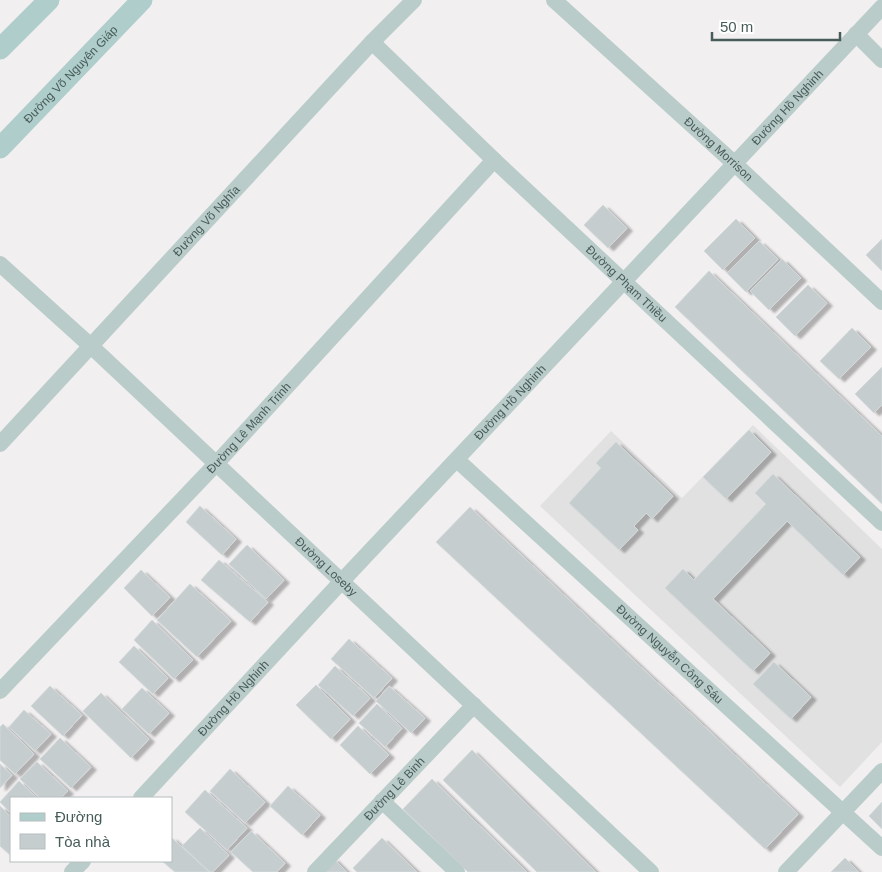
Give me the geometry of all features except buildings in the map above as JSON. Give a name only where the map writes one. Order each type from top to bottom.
[{"type":"main road","points":[[0,49],[49,0]]},
{"type":"main road","name":"Đường Võ Nguyên Giáp","points":[[0,148],[142,0]]},
{"type":"street","name":"Đường Võ Nghĩa","points":[[0,444],[92,347],[372,42],[414,0]]},
{"type":"street","name":"Đường Morrison","points":[[554,0],[735,164],[882,302]]},
{"type":"street","name":"Đường Hồ Nghinh","points":[[142,797],[340,582],[882,8]]},
{"type":"street","points":[[856,34],[882,60]]},
{"type":"street","name":"Đường Phạm Thiều","points":[[372,42],[494,160],[882,523]]},
{"type":"street","name":"Đường Lê Mạnh Trinh","points":[[0,692],[215,465],[494,160]]},
{"type":"street","name":"Đường Loseby","points":[[0,264],[92,347],[215,465],[652,872]]},
{"type":"street","name":"Đường Nguyễn Công Sáu","points":[[457,460],[882,848]]},
{"type":"street","name":"Đường Lê Binh","points":[[315,872],[474,705]]},
{"type":"street","points":[[786,872],[882,770]]},
{"type":"street","points":[[382,801],[457,872]]},
{"type":"street","points":[[72,872],[82,862]]},
{"type":"shaded area","points":[[753,425],[882,549],[882,742],[840,787],[540,506],[611,431],[682,498]]}]
